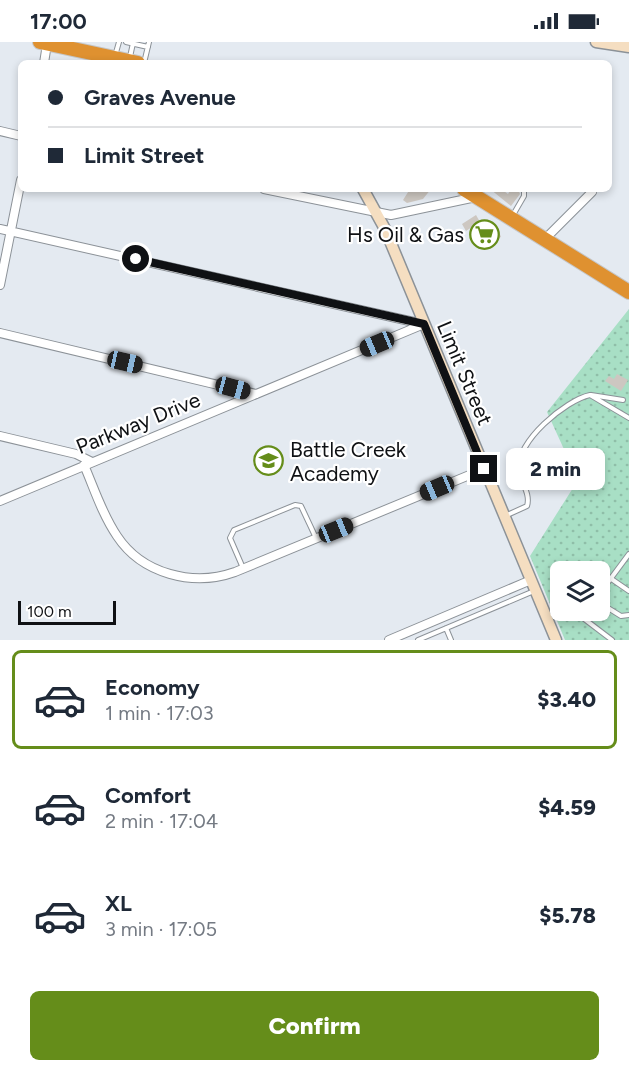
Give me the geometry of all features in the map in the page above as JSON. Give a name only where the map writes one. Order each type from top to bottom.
[{"type":"highway","points":[[44,43],[122,60]]},
{"type":"highway","points":[[469,192],[629,292]]},
{"type":"street","points":[[596,42],[629,46]]},
{"type":"street","points":[[44,43],[44,60]]},
{"type":"street","points":[[0,131],[18,135]]},
{"type":"street","points":[[0,285],[19,192]]},
{"type":"street","points":[[278,192],[376,213],[404,213],[434,204],[477,197]]},
{"type":"street","name":"Limit Street","points":[[365,192],[385,230],[556,640]]},
{"type":"street","points":[[545,239],[592,192]]},
{"type":"street","points":[[0,229],[424,324]]},
{"type":"street","name":"Parkway Drive","points":[[0,501],[424,324]]},
{"type":"street","points":[[0,333],[256,394]]},
{"type":"street","points":[[0,436],[76,454],[88,463],[117,537],[141,560],[154,568],[185,578],[219,578],[484,469]]},
{"type":"street","points":[[389,640],[533,585]]},
{"type":"lane","points":[[119,42],[127,60]]},
{"type":"lane","points":[[126,42],[148,44],[145,60]]},
{"type":"lane","points":[[127,60],[133,44]]},
{"type":"lane","points":[[511,218],[524,192]]},
{"type":"lane","points":[[590,395],[629,418]]},
{"type":"lane","points":[[504,516],[527,506],[529,500],[519,470],[520,457],[556,412],[577,398],[590,395],[622,400]]},
{"type":"lane","points":[[244,568],[230,538],[234,530],[295,505],[301,506],[316,538]]},
{"type":"lane","points":[[629,554],[610,578],[629,591]]},
{"type":"lane","points":[[418,640],[533,585]]},
{"type":"lane","points":[[610,609],[621,616],[629,615]]},
{"type":"lane","points":[[587,621],[612,640]]},
{"type":"lane","points":[[446,628],[451,640]]},
{"type":"green space","points":[[629,309],[629,640],[565,640],[557,621],[610,621],[610,561],[550,561],[550,604],[530,556],[578,480],[547,412]]},
{"type":"building","points":[[408,192],[429,192],[423,199],[407,203],[403,200]]},
{"type":"building","points":[[494,192],[508,194],[519,192],[511,206]]},
{"type":"building","points":[[476,215],[484,229],[496,224],[501,237],[479,246],[472,227],[466,231],[462,224]]},
{"type":"building","points":[[617,374],[628,380],[621,391],[605,381],[609,376],[614,379]]},
{"type":"place","name":"Hs Oil & Gas","points":[[485,234]]},
{"type":"place","name":"Battle Creek Academy","points":[[269,461]]},
{"type":"route","points":[[136,259],[424,324],[484,469]]}]
